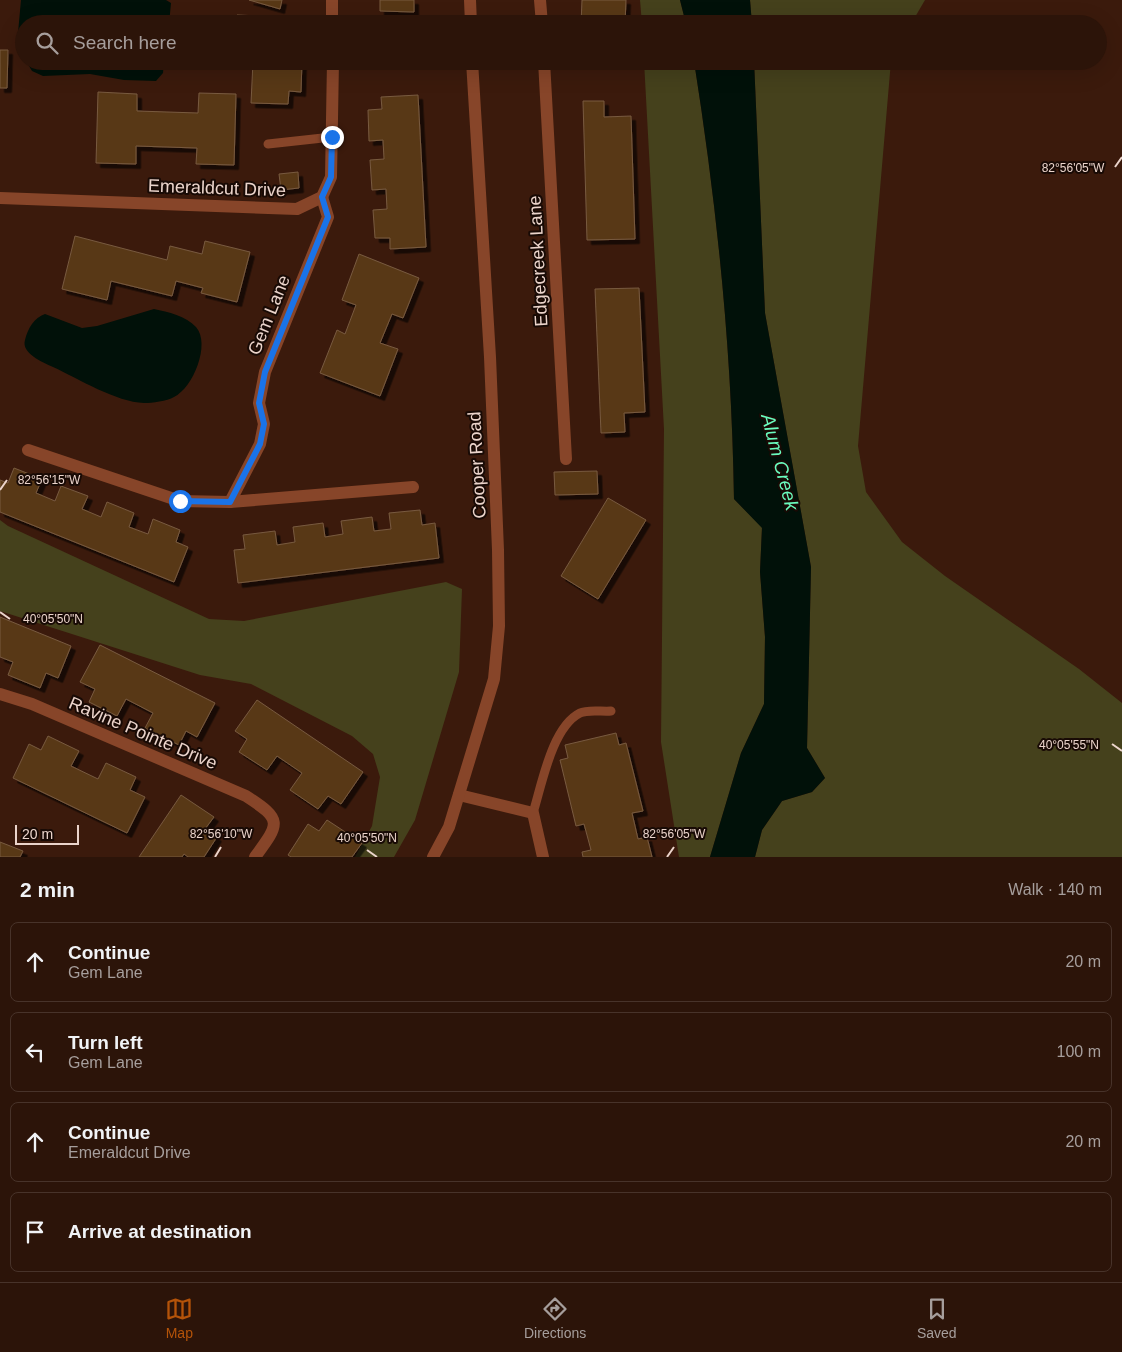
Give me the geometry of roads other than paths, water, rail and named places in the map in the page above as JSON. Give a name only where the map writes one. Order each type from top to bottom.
[{"type":"street","points":[[332,0],[332,15]]},
{"type":"street","points":[[470,0],[471,15]]},
{"type":"street","points":[[540,0],[541,15]]},
{"type":"street","points":[[322,197],[331,177],[333,70]]},
{"type":"street","name":"Cooper Road","points":[[433,857],[449,827],[494,679],[498,626],[498,550],[490,366],[472,70]]},
{"type":"street","name":"Edgecreek Lane","points":[[544,70],[566,459]]},
{"type":"street","name":"Emeraldcut Drive","points":[[0,198],[297,209],[322,197]]},
{"type":"street","name":"Gem Lane","points":[[230,502],[260,444],[264,424],[259,403],[265,372],[328,217],[322,197]]},
{"type":"street","points":[[28,450],[180,501],[230,502],[413,487]]},
{"type":"street","name":"Ravine Pointe Drive","points":[[0,694],[32,704],[237,792],[270,812],[274,822],[273,833],[255,857]]},
{"type":"street","points":[[459,794],[533,813],[543,857]]},
{"type":"lane","points":[[268,144],[332,137]]},
{"type":"lane","points":[[533,813],[550,757],[563,726],[582,712],[612,711]]},
{"type":"water","points":[[21,0],[166,0],[171,3],[170,15],[20,15]]},
{"type":"water","points":[[680,0],[750,0],[751,15],[684,15]]},
{"type":"water","points":[[163,70],[156,81],[124,80],[90,74],[43,76],[32,71]]},
{"type":"water","name":"Alum Creek","points":[[695,70],[754,70],[765,313],[811,567],[807,748],[825,778],[812,792],[782,801],[762,830],[755,857],[710,857],[741,753],[764,704],[765,637],[760,572],[762,528],[734,499],[727,334],[710,170]]},
{"type":"water","points":[[154,309],[177,315],[192,323],[200,335],[202,344],[198,365],[188,385],[174,397],[167,400],[144,403],[122,399],[38,360],[26,349],[25,340],[32,324],[45,314],[82,328],[97,326]]}]
